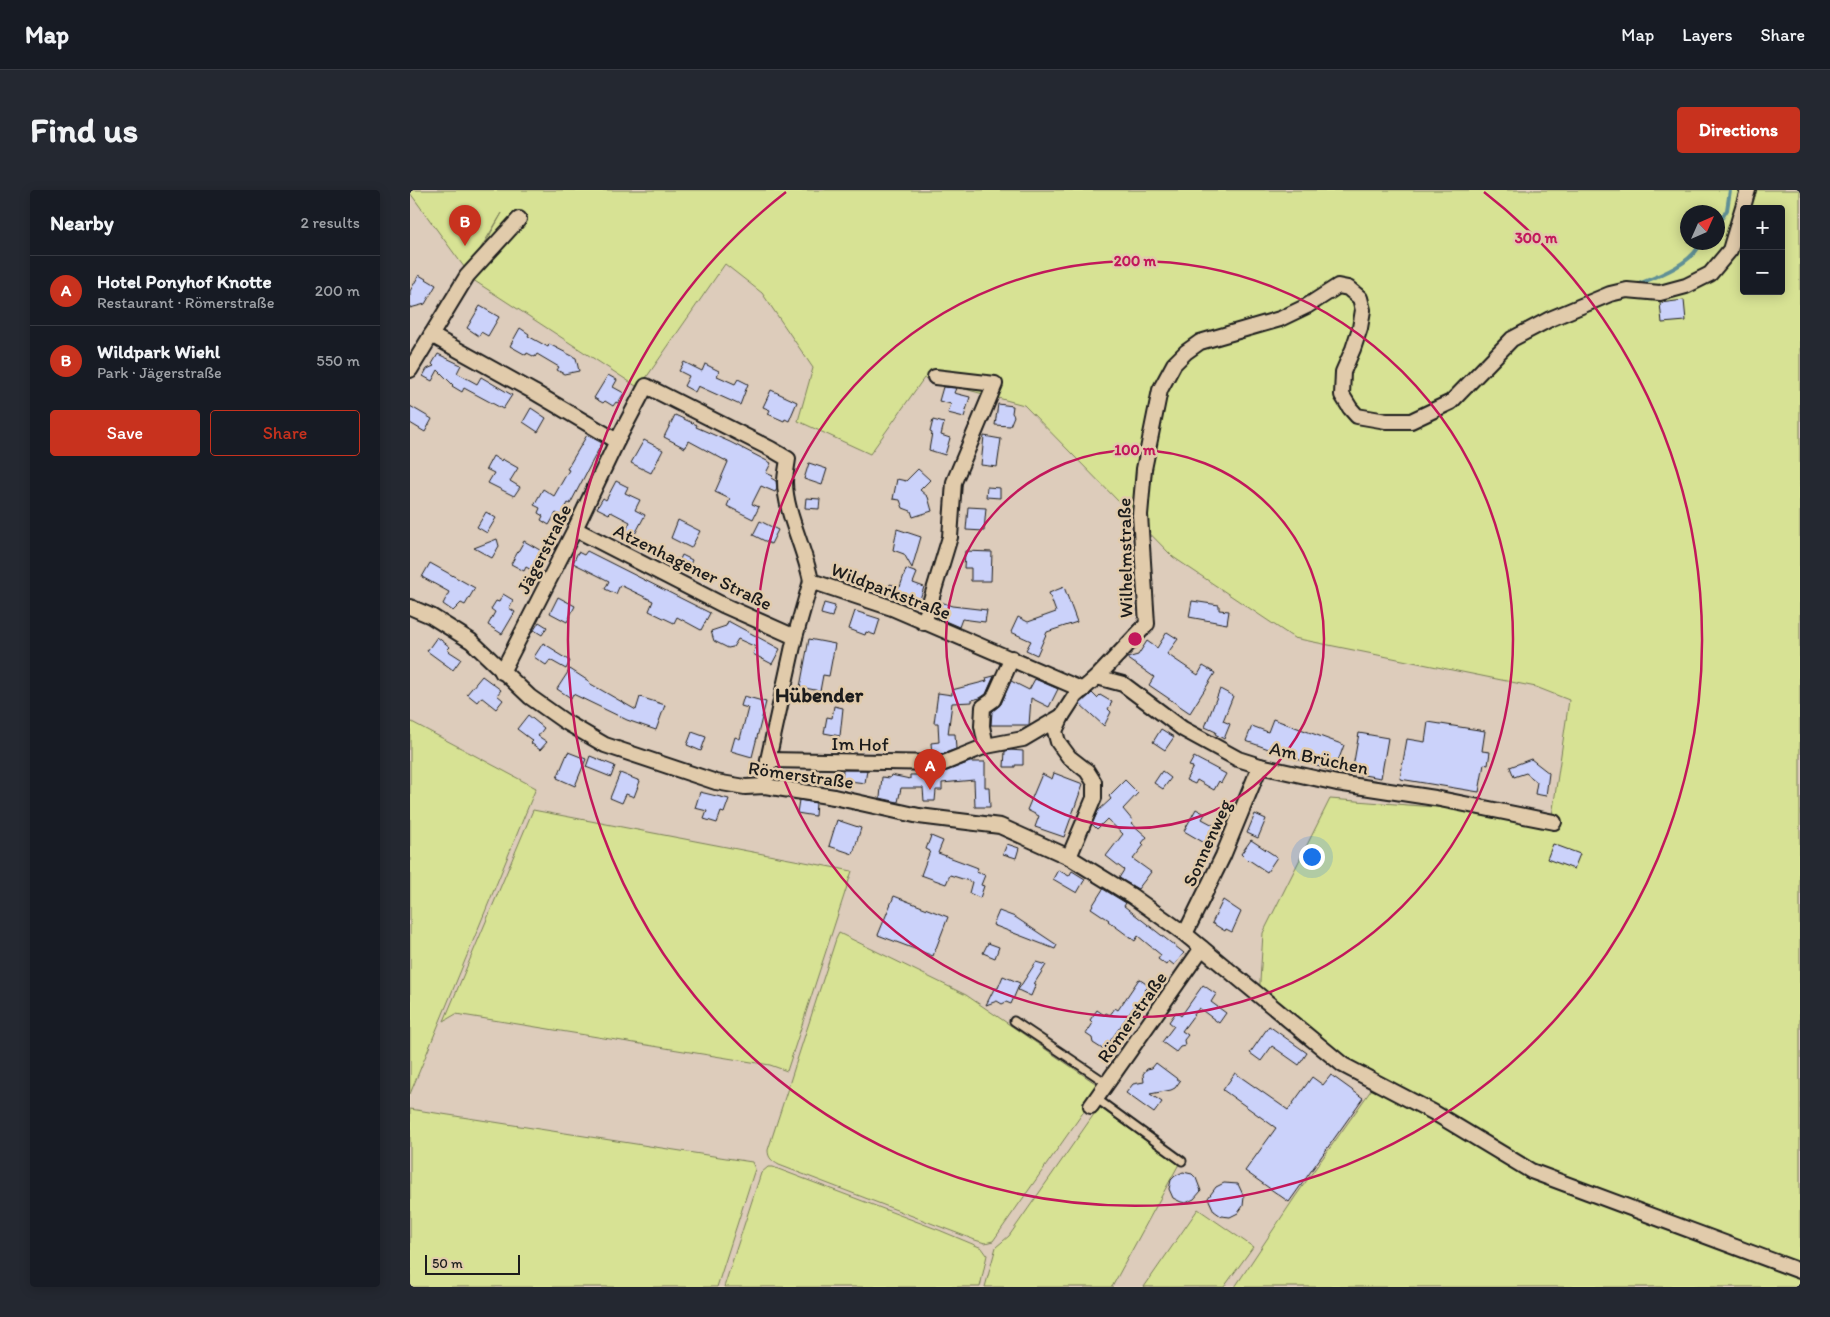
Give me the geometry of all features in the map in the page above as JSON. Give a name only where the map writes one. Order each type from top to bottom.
[{"type":"street","name":"Wilhelmstraße","points":[[1069,857],[1094,798],[1094,782],[1087,771],[1069,757],[1058,742],[1055,731],[1075,696],[1097,677],[1146,624],[1140,515],[1144,469],[1160,390],[1174,364],[1186,352],[1200,342],[1280,319],[1307,306],[1338,286],[1348,288],[1360,298],[1363,310],[1360,328],[1343,372],[1342,395],[1357,416],[1386,421],[1411,420],[1451,402],[1512,339],[1550,319],[1610,294],[1627,290],[1660,293],[1686,286],[1710,274],[1730,250],[1748,190]]},
{"type":"street","points":[[410,370],[467,276],[519,219]]},
{"type":"street","points":[[431,335],[534,392],[617,442]]},
{"type":"street","points":[[924,623],[950,537],[954,482],[995,384],[935,377]]},
{"type":"street","name":"Jägerstraße","points":[[502,672],[646,386]]},
{"type":"street","name":"Wildparkstraße","points":[[646,386],[788,459],[785,482],[788,503],[807,561],[811,581],[892,608],[1083,690]]},
{"type":"street","name":"Atzenhagener Straße","points":[[575,529],[723,606],[795,637]]},
{"type":"street","points":[[765,786],[768,760],[795,637],[811,581]]},
{"type":"street","name":"Römerstraße","points":[[410,607],[431,616],[471,641],[530,697],[564,721],[605,745],[716,782],[745,787],[765,786],[834,797],[919,816],[1000,826],[1069,857],[1132,896],[1185,934],[1343,1065],[1433,1112],[1531,1171],[1800,1271]]},
{"type":"street","points":[[986,746],[982,726],[983,707],[993,700],[1012,658]]},
{"type":"street","name":"Am Brüchen","points":[[1097,677],[1123,684],[1183,729],[1238,759],[1260,766],[1337,783],[1435,798],[1554,822]]},
{"type":"street","name":"Im Hof","points":[[768,760],[944,763],[986,746],[1023,739],[1062,716]]},
{"type":"street","name":"Sonnenweg","points":[[1185,934],[1222,856],[1260,766]]},
{"type":"street","name":"Römerstraße","points":[[1094,1103],[1202,948]]},
{"type":"lane","points":[[1014,1021],[1108,1084]]},
{"type":"lane","points":[[1094,1103],[1182,1161]]},
{"type":"green space","points":[[410,190],[1800,190],[1800,1287],[1235,1287],[1295,1197],[1374,1086],[1259,998],[1263,933],[1330,799],[1552,816],[1569,700],[1536,687],[1294,638],[1173,557],[1024,405],[924,378],[870,454],[798,421],[813,368],[762,293],[725,264],[639,388],[467,276],[502,213],[467,271],[410,193]]},
{"type":"green space","points":[[410,721],[536,788],[410,1094]]},
{"type":"green space","points":[[533,810],[852,871],[787,1071],[770,1065],[456,1014],[444,1021]]},
{"type":"green space","points":[[839,933],[966,995],[1101,1087],[993,1241],[985,1243],[975,1240],[779,1165],[772,1161],[768,1153]]},
{"type":"green space","points":[[1099,1107],[1179,1164],[1112,1287],[985,1287],[996,1247],[1009,1236]]},
{"type":"green space","points":[[410,1109],[752,1162],[755,1169],[717,1287],[410,1287]]},
{"type":"green space","points":[[768,1167],[773,1167],[982,1248],[987,1255],[980,1287],[724,1287],[761,1173]]},
{"type":"green space","points":[[1198,1209],[1253,1247],[1224,1287],[1144,1287]]},
{"type":"building","points":[[419,275],[436,285],[425,304],[410,308],[410,291]]},
{"type":"building","points":[[1684,300],[1686,321],[1662,323],[1660,303]]},
{"type":"building","points":[[480,306],[499,317],[488,336],[481,332],[479,336],[467,328]]},
{"type":"building","points":[[520,328],[529,334],[528,336],[548,347],[549,344],[576,358],[579,371],[564,374],[557,370],[559,367],[537,354],[535,357],[527,353],[526,355],[510,346]]},
{"type":"building","points":[[438,354],[461,365],[457,373],[477,384],[481,377],[512,395],[503,409],[464,388],[462,392],[452,386],[438,370],[432,381],[423,376],[427,369],[434,366],[432,364]]},
{"type":"building","points":[[684,362],[702,371],[705,364],[719,371],[717,376],[735,384],[738,379],[748,384],[740,405],[698,386],[695,392],[684,386],[689,376],[679,371]]},
{"type":"building","points":[[608,375],[617,380],[613,387],[624,393],[618,403],[616,402],[613,406],[605,401],[603,403],[594,398]]},
{"type":"building","points":[[943,387],[956,388],[954,393],[970,397],[964,417],[948,413],[951,404],[939,401]]},
{"type":"building","points":[[771,390],[797,402],[789,421],[785,419],[784,421],[768,414],[770,410],[763,407]]},
{"type":"building","points":[[998,404],[1013,406],[1012,413],[1014,416],[1010,426],[995,425]]},
{"type":"building","points":[[410,406],[432,419],[425,432],[410,423]]},
{"type":"building","points":[[531,408],[546,418],[538,432],[523,422]]},
{"type":"building","points":[[675,415],[771,463],[766,473],[773,476],[771,478],[776,481],[777,489],[775,492],[761,486],[752,504],[759,507],[753,519],[727,506],[730,499],[715,492],[728,462],[689,441],[685,448],[664,437]]},
{"type":"building","points":[[933,420],[944,423],[941,435],[950,438],[945,455],[929,450]]},
{"type":"building","points":[[587,435],[602,443],[570,504],[568,503],[561,516],[556,513],[549,525],[541,520],[543,516],[538,513],[540,508],[534,505],[543,489],[554,496]]},
{"type":"building","points":[[984,436],[1001,439],[997,467],[981,465]]},
{"type":"building","points":[[644,440],[663,450],[651,473],[631,463]]},
{"type":"building","points":[[493,456],[518,468],[510,481],[520,487],[514,496],[488,483],[494,473],[486,469]]},
{"type":"building","points":[[809,463],[827,469],[822,485],[804,479]]},
{"type":"building","points":[[918,469],[930,480],[920,490],[928,497],[932,511],[913,517],[911,511],[903,508],[900,500],[893,499],[897,479],[906,481]]},
{"type":"building","points":[[616,481],[628,487],[625,493],[640,500],[635,510],[645,515],[634,536],[626,531],[630,522],[611,512],[609,514],[597,508],[603,498],[606,500]]},
{"type":"building","points":[[987,487],[1000,488],[1000,498],[986,497]]},
{"type":"building","points":[[806,498],[820,499],[819,509],[805,508]]},
{"type":"building","points":[[968,507],[986,508],[984,531],[966,530]]},
{"type":"building","points":[[486,512],[496,518],[487,533],[477,527]]},
{"type":"building","points":[[678,520],[700,531],[691,548],[671,538]]},
{"type":"building","points":[[760,521],[778,530],[771,544],[753,535]]},
{"type":"building","points":[[897,529],[921,537],[912,568],[904,554],[893,550]]},
{"type":"building","points":[[497,539],[499,546],[492,558],[474,548]]},
{"type":"building","points":[[524,541],[545,553],[535,572],[526,567],[524,571],[511,564]]},
{"type":"building","points":[[587,551],[710,613],[701,630],[677,617],[674,623],[649,611],[653,601],[620,585],[616,594],[605,589],[609,581],[573,563],[578,552],[584,555]]},
{"type":"building","points":[[965,551],[992,552],[991,581],[971,581],[971,568],[964,568]]},
{"type":"building","points":[[682,555],[692,560],[688,569],[678,564]]},
{"type":"building","points":[[430,563],[475,588],[465,605],[461,603],[453,611],[443,604],[449,592],[422,577]]},
{"type":"building","points":[[906,569],[917,573],[913,583],[924,587],[918,605],[887,594],[890,584],[900,587]]},
{"type":"building","points":[[1064,587],[1077,622],[1047,632],[1037,655],[1026,650],[1031,641],[1011,632],[1018,617],[1028,622],[1056,612],[1049,593]]},
{"type":"building","points":[[503,594],[513,600],[509,608],[515,612],[502,634],[488,625],[495,612],[491,609],[496,601],[499,602]]},
{"type":"building","points":[[558,597],[575,606],[567,622],[550,613]]},
{"type":"building","points":[[1192,601],[1219,605],[1219,610],[1229,611],[1227,624],[1189,617]]},
{"type":"building","points":[[941,602],[952,606],[987,610],[985,622],[962,619],[959,627],[936,617]]},
{"type":"building","points":[[824,603],[835,606],[832,617],[821,614]]},
{"type":"building","points":[[855,611],[880,619],[875,635],[866,632],[865,635],[849,629]]},
{"type":"building","points":[[728,621],[780,649],[772,664],[753,654],[756,647],[738,639],[733,647],[728,648],[714,641],[711,631],[726,626]]},
{"type":"building","points":[[539,622],[547,627],[542,635],[534,630]]},
{"type":"building","points":[[1167,632],[1178,639],[1167,654],[1198,675],[1203,666],[1215,673],[1190,713],[1149,685],[1154,677],[1127,658],[1138,655],[1147,641],[1157,648]]},
{"type":"building","points":[[437,637],[450,647],[447,650],[461,659],[453,670],[427,651]]},
{"type":"building","points":[[809,639],[835,644],[829,676],[823,675],[820,691],[800,687]]},
{"type":"building","points":[[543,643],[570,661],[566,669],[550,660],[546,665],[534,657]]},
{"type":"building","points":[[570,669],[589,683],[636,710],[640,697],[665,705],[656,730],[627,720],[573,694],[571,698],[557,689]]},
{"type":"building","points":[[482,676],[501,690],[497,695],[503,700],[496,709],[481,697],[477,702],[467,694]]},
{"type":"building","points":[[994,676],[986,694],[980,698],[972,700],[972,702],[952,703],[948,734],[955,734],[956,749],[942,754],[932,754],[931,743],[939,742],[938,723],[934,723],[938,693],[952,695],[952,690],[987,681],[986,678]]},
{"type":"building","points":[[1035,679],[1058,689],[1049,707],[1031,698],[1029,725],[991,725],[992,712],[1001,704],[1011,681],[1029,690]]},
{"type":"building","points":[[1220,689],[1233,696],[1223,721],[1230,724],[1224,739],[1215,734],[1216,732],[1205,727]]},
{"type":"building","points":[[1092,693],[1097,698],[1100,695],[1112,702],[1108,709],[1111,712],[1104,726],[1080,704]]},
{"type":"building","points":[[744,696],[766,702],[752,757],[731,751],[735,737],[740,739],[748,708],[741,706]]},
{"type":"building","points":[[834,706],[843,708],[840,736],[824,733],[827,717],[832,718]]},
{"type":"building","points":[[528,715],[544,728],[538,736],[547,742],[540,750],[531,743],[533,741],[517,729]]},
{"type":"building","points":[[1273,719],[1344,745],[1334,772],[1246,741],[1252,726],[1268,732]]},
{"type":"building","points":[[1428,722],[1485,731],[1482,751],[1490,752],[1488,765],[1484,764],[1479,792],[1400,779],[1407,739],[1425,742]]},
{"type":"building","points":[[1161,729],[1174,737],[1165,750],[1153,742]]},
{"type":"building","points":[[692,732],[706,737],[701,751],[687,745]]},
{"type":"building","points":[[1359,733],[1388,738],[1381,778],[1352,773]]},
{"type":"building","points":[[1005,751],[1023,751],[1023,765],[1004,767]]},
{"type":"building","points":[[568,752],[586,759],[575,786],[557,778]]},
{"type":"building","points":[[590,756],[615,766],[611,777],[586,767]]},
{"type":"building","points":[[1194,757],[1226,774],[1214,790],[1197,780],[1195,784],[1186,780],[1193,767],[1189,766]]},
{"type":"building","points":[[1531,759],[1549,773],[1546,796],[1535,794],[1537,782],[1526,773],[1514,777],[1510,767]]},
{"type":"building","points":[[970,762],[985,762],[985,787],[989,787],[990,807],[975,807],[974,780],[942,783],[942,790],[936,790],[935,801],[924,801],[923,788],[901,788],[898,802],[880,798],[882,777],[890,778],[891,775],[910,779],[910,775],[922,775],[922,771],[947,771]]},
{"type":"building","points":[[843,770],[867,770],[865,783],[842,780]]},
{"type":"building","points":[[1162,771],[1171,778],[1163,789],[1154,783]]},
{"type":"building","points":[[620,773],[640,781],[634,797],[626,794],[622,803],[610,798]]},
{"type":"building","points":[[1054,773],[1083,784],[1064,837],[1035,827],[1039,816],[1027,810],[1042,774],[1052,779]]},
{"type":"building","points":[[1125,780],[1138,793],[1123,809],[1133,821],[1131,823],[1147,837],[1142,843],[1144,845],[1133,859],[1151,872],[1138,889],[1119,878],[1124,870],[1106,856],[1123,834],[1107,819],[1097,829],[1092,824],[1098,811],[1111,799],[1109,796]]},
{"type":"building","points":[[700,792],[729,799],[724,813],[721,812],[717,823],[704,819],[707,811],[695,808]]},
{"type":"building","points":[[799,800],[816,803],[815,816],[797,813]]},
{"type":"building","points":[[1196,809],[1205,814],[1202,819],[1217,827],[1208,845],[1184,831]]},
{"type":"building","points":[[1255,814],[1266,819],[1258,838],[1247,833]]},
{"type":"building","points":[[837,820],[861,828],[853,854],[829,846]]},
{"type":"building","points":[[931,836],[943,841],[938,853],[978,868],[976,872],[985,875],[981,885],[984,886],[980,898],[969,893],[972,882],[950,875],[946,884],[921,875],[930,851],[926,849]]},
{"type":"building","points":[[1251,840],[1277,857],[1267,872],[1248,861],[1241,854]]},
{"type":"building","points":[[1007,844],[1019,848],[1016,858],[1003,854]]},
{"type":"building","points":[[1553,844],[1580,854],[1574,869],[1547,859]]},
{"type":"building","points":[[1058,870],[1069,876],[1072,871],[1085,879],[1077,893],[1053,879]]},
{"type":"building","points":[[1103,889],[1126,903],[1124,906],[1184,953],[1174,965],[1169,961],[1166,965],[1158,959],[1161,955],[1138,936],[1135,941],[1091,908]]},
{"type":"building","points":[[894,896],[948,917],[933,956],[878,935]]},
{"type":"building","points":[[1223,900],[1241,912],[1232,932],[1226,929],[1225,931],[1212,923]]},
{"type":"building","points":[[999,911],[1015,917],[1057,945],[1055,949],[993,925]]},
{"type":"building","points":[[988,943],[999,947],[995,958],[983,953]]},
{"type":"building","points":[[1036,962],[1046,965],[1034,984],[1036,984],[1031,996],[1018,990]]},
{"type":"building","points":[[1003,976],[1020,983],[1011,1004],[1006,1002],[1002,1004],[997,1001],[986,1005],[994,989],[998,988]]},
{"type":"building","points":[[1139,979],[1149,986],[1145,990],[1152,995],[1141,1011],[1134,1007],[1104,1050],[1093,1043],[1092,1038],[1086,1034],[1093,1023],[1090,1020],[1097,1010],[1104,1015],[1106,1013],[1110,1015],[1115,1008],[1118,1010]]},
{"type":"building","points":[[1203,985],[1216,994],[1211,1002],[1226,1013],[1219,1023],[1199,1008],[1182,1031],[1188,1035],[1184,1040],[1185,1046],[1180,1047],[1176,1052],[1162,1042],[1174,1026],[1169,1022],[1176,1012],[1181,1016]]},
{"type":"building","points":[[1269,1026],[1307,1053],[1299,1065],[1272,1046],[1261,1061],[1250,1053]]},
{"type":"building","points":[[1156,1063],[1180,1081],[1171,1090],[1150,1094],[1162,1102],[1154,1113],[1126,1093],[1133,1084],[1144,1082],[1143,1074]]},
{"type":"building","points":[[1235,1073],[1288,1110],[1312,1077],[1323,1085],[1331,1075],[1363,1098],[1289,1202],[1245,1171],[1276,1128],[1223,1090]]},
{"type":"building","points":[[1183,1172],[1192,1174],[1196,1178],[1201,1191],[1194,1199],[1186,1203],[1173,1198],[1169,1189],[1171,1180]]},
{"type":"building","points":[[1224,1183],[1238,1184],[1244,1197],[1243,1206],[1238,1213],[1230,1217],[1221,1216],[1214,1211],[1208,1198],[1216,1187]]},
{"type":"waterway","points":[[1725,213],[1730,190]]},
{"type":"waterway","points":[[1636,285],[1673,269],[1697,250]]},
{"type":"place","name":"Wildpark Wiehl","points":[[465,246]]},
{"type":"place","name":"Hotel Ponyhof Knotte","points":[[930,790]]},
{"type":"district","name":"Hübender","points":[[819,694]]}]
